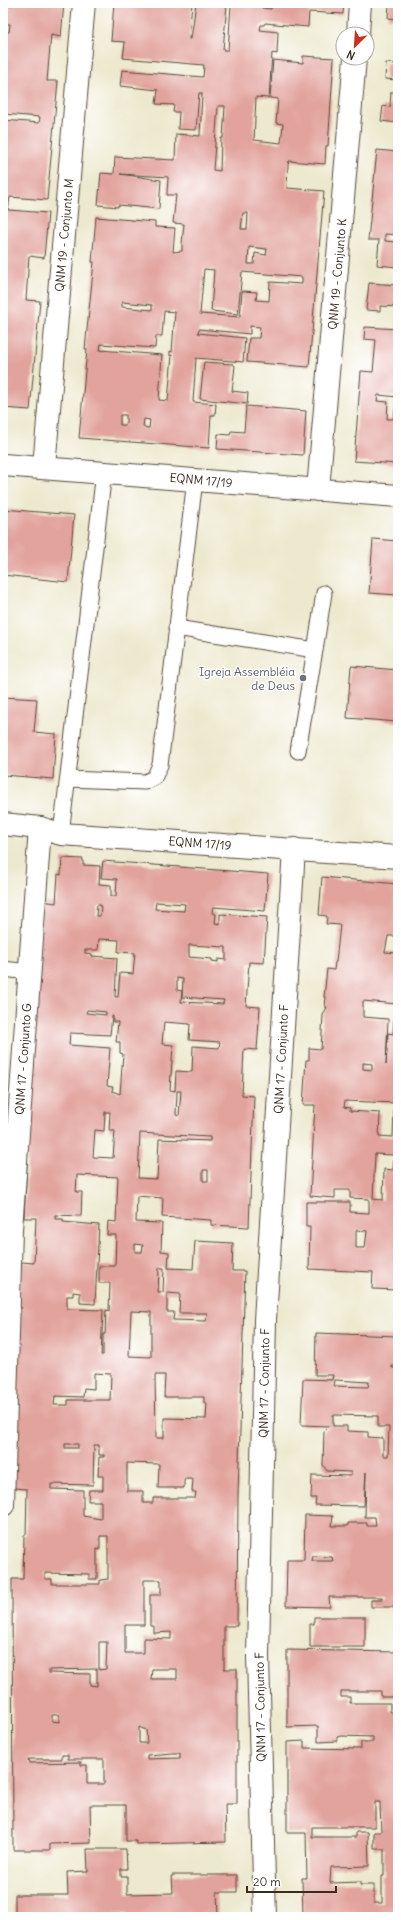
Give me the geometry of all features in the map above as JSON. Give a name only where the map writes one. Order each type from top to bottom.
[{"type":"street","name":"QNM 19 - Conjunto M","points":[[44,467],[84,3]]},
{"type":"street","points":[[359,26],[360,3]]},
{"type":"street","name":"QNM 19 - Conjunto K","points":[[318,490],[354,66]]},
{"type":"street","name":"EQNM 17/19","points":[[3,465],[44,467],[398,496]]},
{"type":"street","name":"EQNM 17/19","points":[[3,824],[40,828],[61,834],[398,857]]},
{"type":"street","name":"QNM 17 - Conjunto G","points":[[3,1505],[11,1230],[40,828]]},
{"type":"street","name":"QNM 17 - Conjunto F","points":[[265,1917],[258,1656],[266,1320],[294,849]]},
{"type":"lane","points":[[61,834],[104,472]]},
{"type":"lane","points":[[68,779],[145,782],[154,778],[160,765],[195,480]]},
{"type":"lane","points":[[298,751],[324,593]]},
{"type":"lane","points":[[176,628],[315,650]]},
{"type":"lane","points":[[3,969],[29,972]]},
{"type":"building","points":[[11,3],[64,3],[61,37],[51,35],[47,81],[58,81],[47,200],[10,197],[8,210],[48,213],[44,258],[29,256],[26,300],[40,301],[30,410],[3,408],[3,120],[39,123],[40,117],[3,114],[3,35],[5,32],[9,32],[10,24],[3,24],[3,5],[11,6]]},
{"type":"building","points":[[114,3],[192,3],[189,39],[191,39],[196,3],[263,3],[262,8],[271,9],[272,3],[344,3],[343,14],[309,12],[308,27],[265,23],[264,25],[261,25],[260,30],[278,32],[277,54],[272,53],[269,98],[256,97],[254,140],[281,143],[283,124],[276,123],[278,99],[270,98],[273,60],[303,63],[303,56],[334,58],[328,146],[326,146],[325,164],[289,161],[288,165],[287,188],[324,191],[309,367],[247,362],[249,338],[259,338],[260,327],[250,326],[250,334],[199,329],[198,333],[245,338],[243,362],[196,358],[193,402],[216,404],[215,415],[211,415],[209,448],[79,438],[87,349],[85,349],[94,262],[92,262],[96,217],[155,222],[155,227],[175,228],[173,252],[182,251],[184,224],[173,223],[176,195],[167,195],[168,177],[120,174],[161,180],[159,209],[118,205],[118,207],[98,205],[101,173],[114,174],[115,157],[175,160],[176,134],[200,136],[202,93],[199,93],[196,130],[178,129],[179,112],[173,112],[174,105],[156,104],[158,90],[120,86],[122,70],[203,77],[204,65],[123,58],[125,42],[111,41]],"holes":[[[227,5],[231,5],[228,50],[223,50]],[[218,106],[225,106],[223,138],[221,138],[220,171],[213,170]],[[243,213],[248,213],[247,229],[241,229]],[[249,247],[267,249],[266,255],[255,253],[254,264],[248,264]],[[204,269],[214,270],[211,311],[238,314],[242,272],[302,277],[302,284],[270,282],[269,301],[256,300],[257,292],[242,291],[240,317],[200,314]],[[122,302],[152,305],[152,310],[122,307]],[[164,311],[175,312],[172,352],[170,351],[170,356],[172,355],[168,401],[159,400],[162,355],[100,350],[101,344],[155,348],[156,336],[162,336]],[[120,415],[126,415],[126,425],[120,425]],[[144,419],[150,420],[149,428],[143,427]]]},
{"type":"building","points":[[389,3],[398,3],[398,19],[388,18]]},
{"type":"building","points":[[386,63],[398,64],[398,80],[385,79]]},
{"type":"building","points":[[391,92],[398,92],[398,123],[381,121],[383,106],[390,107]]},
{"type":"building","points":[[377,150],[398,152],[398,235],[385,234],[385,241],[398,242],[398,267],[377,265],[379,240],[368,240]]},
{"type":"building","points":[[369,283],[398,285],[398,307],[380,306],[380,311],[366,310]]},
{"type":"building","points":[[365,327],[398,329],[398,397],[378,395],[377,401],[388,402],[387,419],[393,419],[396,406],[398,406],[398,464],[354,461],[361,371],[373,372],[376,340],[364,339]]},
{"type":"building","points":[[204,362],[233,364],[235,366],[232,391],[248,393],[247,404],[200,399]]},
{"type":"building","points":[[246,406],[306,411],[303,455],[217,449],[218,434],[230,435],[231,431],[244,432]]},
{"type":"building","points":[[3,509],[74,515],[68,582],[3,575]]},
{"type":"building","points":[[373,539],[398,541],[398,595],[369,593]]},
{"type":"building","points":[[351,666],[398,670],[398,722],[347,718]]},
{"type":"building","points":[[3,697],[37,699],[34,732],[56,734],[53,779],[3,775]]},
{"type":"building","points":[[62,858],[83,859],[83,865],[100,866],[99,884],[111,885],[111,896],[116,896],[117,879],[101,878],[103,861],[268,874],[265,911],[213,907],[212,913],[216,914],[215,923],[220,924],[220,914],[267,917],[264,963],[249,962],[246,1006],[260,1007],[257,1050],[244,1049],[242,1095],[254,1096],[249,1227],[211,1225],[211,1220],[162,1217],[163,1198],[137,1196],[136,1222],[162,1223],[161,1251],[169,1252],[168,1268],[193,1269],[195,1241],[233,1243],[232,1271],[245,1271],[238,1493],[237,1626],[224,1626],[224,1669],[237,1669],[237,1804],[225,1804],[226,1842],[137,1844],[136,1841],[126,1841],[126,1805],[90,1805],[91,1843],[50,1844],[50,1850],[13,1850],[12,1579],[23,1579],[27,1489],[14,1488],[18,1308],[22,1308],[19,1307],[21,1262],[34,1263],[36,1218],[24,1218],[42,901],[56,903],[58,874],[61,875]],"holes":[[[156,902],[185,904],[184,911],[155,909]],[[97,905],[101,905],[100,916],[96,916]],[[99,939],[119,940],[118,952],[135,953],[133,974],[120,973],[118,997],[115,997],[117,958],[92,956],[92,954],[85,953],[85,950],[98,950]],[[189,945],[226,947],[226,960],[218,959],[218,962],[212,961],[212,959],[189,957]],[[177,978],[183,979],[182,997],[224,1000],[223,1004],[181,1002],[182,991],[177,990]],[[87,1010],[106,1012],[106,1015],[86,1013]],[[112,1016],[113,1022],[118,1022],[116,1042],[120,1042],[120,1053],[123,1054],[120,1094],[112,1091],[113,1087],[107,1086],[110,1048],[69,1045],[70,1033],[110,1035]],[[164,1022],[190,1024],[189,1040],[220,1042],[219,1048],[193,1046],[192,1072],[176,1071],[175,1091],[170,1090],[173,1045],[162,1044]],[[177,1091],[181,1091],[179,1116],[176,1115]],[[105,1112],[110,1112],[109,1131],[115,1131],[113,1158],[93,1157],[95,1130],[104,1131]],[[140,1133],[210,1137],[210,1141],[159,1139],[157,1179],[138,1178]],[[203,1170],[208,1170],[208,1181],[203,1181]],[[77,1175],[118,1177],[116,1222],[108,1221],[107,1235],[116,1235],[115,1266],[99,1266],[99,1283],[110,1283],[109,1311],[106,1310],[105,1334],[103,1334],[103,1355],[101,1355],[103,1310],[67,1309],[67,1296],[73,1296],[73,1292],[80,1293],[80,1303],[95,1304],[99,1225],[63,1222],[63,1219],[55,1219],[55,1215],[81,1216],[82,1192],[76,1192]],[[135,1244],[143,1245],[142,1252],[135,1252]],[[159,1268],[164,1268],[163,1292],[158,1292]],[[167,1293],[180,1294],[179,1313],[207,1313],[206,1321],[173,1320],[174,1312],[167,1312]],[[131,1311],[151,1312],[151,1357],[129,1356]],[[94,1373],[111,1374],[110,1400],[68,1400],[68,1405],[54,1405],[55,1396],[83,1397],[84,1388],[94,1389]],[[155,1375],[165,1375],[164,1397],[204,1397],[204,1403],[207,1403],[206,1419],[164,1418],[164,1438],[156,1438]],[[65,1444],[78,1444],[78,1448],[65,1448]],[[94,1445],[99,1445],[99,1455],[104,1455],[104,1457],[99,1457],[98,1476],[103,1476],[103,1490],[89,1490],[88,1501],[101,1501],[101,1519],[83,1516],[83,1490],[51,1489],[51,1484],[93,1485]],[[127,1463],[159,1464],[158,1488],[184,1488],[184,1479],[193,1479],[192,1492],[196,1492],[195,1498],[153,1498],[153,1503],[143,1503],[143,1491],[127,1491]],[[100,1536],[108,1536],[108,1579],[100,1580],[100,1584],[52,1584],[52,1579],[45,1579],[45,1573],[89,1574],[89,1579],[97,1579],[97,1549],[100,1550]],[[144,1580],[161,1580],[161,1595],[150,1595],[150,1626],[154,1626],[154,1633],[171,1632],[171,1639],[144,1638],[144,1653],[125,1653],[125,1625],[144,1625]],[[99,1642],[107,1642],[106,1669],[99,1670]],[[97,1669],[97,1686],[90,1685],[90,1674],[49,1673],[49,1670]],[[152,1669],[177,1669],[177,1679],[151,1679]],[[52,1715],[59,1715],[59,1722],[52,1721]],[[139,1727],[146,1730],[147,1743],[139,1743]],[[180,1753],[180,1758],[147,1759],[147,1755]],[[62,1755],[68,1755],[68,1759],[104,1759],[104,1784],[87,1784],[87,1765],[81,1765],[81,1762],[29,1763],[28,1759],[62,1759]]]},
{"type":"building","points":[[322,877],[398,884],[398,936],[388,936],[385,952],[398,953],[398,1004],[363,1001],[363,1017],[388,1019],[386,1065],[388,1033],[393,1034],[394,1020],[398,1020],[398,1090],[396,1090],[396,1103],[345,1101],[344,1107],[350,1108],[350,1111],[380,1113],[379,1136],[393,1137],[394,1110],[398,1110],[398,1290],[372,1289],[373,1272],[309,1269],[310,1227],[306,1227],[306,1202],[350,1202],[350,1212],[369,1213],[369,1199],[350,1198],[350,1190],[335,1190],[335,1198],[310,1196],[315,1105],[303,1105],[306,1060],[309,1060],[309,1048],[321,1049],[323,1015],[327,1007],[325,1007],[326,997],[324,997],[327,969],[334,970],[340,925],[326,924],[327,916],[319,915]],"holes":[[[363,1063],[372,1064],[372,1070],[363,1069]],[[375,1154],[394,1155],[393,1170],[384,1169],[383,1200],[373,1199]],[[356,1230],[367,1231],[365,1248],[356,1248]]]},
{"type":"building","points":[[316,1333],[398,1336],[398,1366],[392,1366],[392,1368],[398,1368],[398,1607],[371,1607],[371,1600],[382,1600],[382,1597],[329,1597],[330,1607],[286,1606],[287,1560],[304,1560],[305,1515],[333,1516],[332,1526],[348,1526],[348,1523],[367,1523],[367,1526],[376,1526],[375,1517],[365,1517],[366,1472],[364,1506],[315,1505],[316,1498],[311,1498],[312,1475],[351,1476],[351,1472],[327,1471],[323,1465],[324,1431],[329,1426],[301,1425],[303,1379],[332,1380],[333,1375],[315,1375]],"holes":[[[335,1380],[369,1382],[368,1387],[334,1386]],[[333,1415],[378,1416],[378,1427],[389,1427],[388,1456],[383,1456],[383,1438],[368,1437],[368,1432],[347,1431],[347,1426],[333,1426]],[[313,1556],[332,1557],[333,1561],[312,1561]]]},
{"type":"building","points":[[314,1617],[365,1617],[365,1647],[310,1647],[310,1624],[314,1624]]},
{"type":"building","points":[[287,1650],[398,1652],[398,1697],[381,1697],[381,1691],[341,1691],[341,1697],[350,1697],[350,1703],[390,1703],[390,1712],[398,1712],[398,1917],[303,1917],[302,1878],[307,1878],[306,1833],[287,1833],[287,1742],[304,1741],[304,1748],[361,1749],[361,1742],[373,1742],[373,1737],[341,1736],[337,1737],[337,1741],[318,1742],[318,1726],[287,1727]],"holes":[[[375,1802],[380,1802],[381,1832],[374,1832],[374,1849],[384,1849],[384,1876],[382,1876],[382,1903],[374,1903],[374,1885],[360,1885],[360,1882],[330,1883],[331,1867],[369,1866],[368,1832],[356,1832],[356,1837],[312,1837],[312,1827],[375,1827]]]},
{"type":"building","points":[[87,1849],[126,1849],[127,1869],[121,1869],[121,1877],[127,1877],[127,1894],[173,1893],[172,1875],[237,1875],[237,1892],[217,1892],[218,1917],[128,1917],[128,1914],[107,1914],[107,1917],[15,1917],[15,1895],[68,1895],[67,1872],[88,1871]]},
{"type":"place","name":"Igreja Assembléia de Deus","points":[[303,678]]}]
